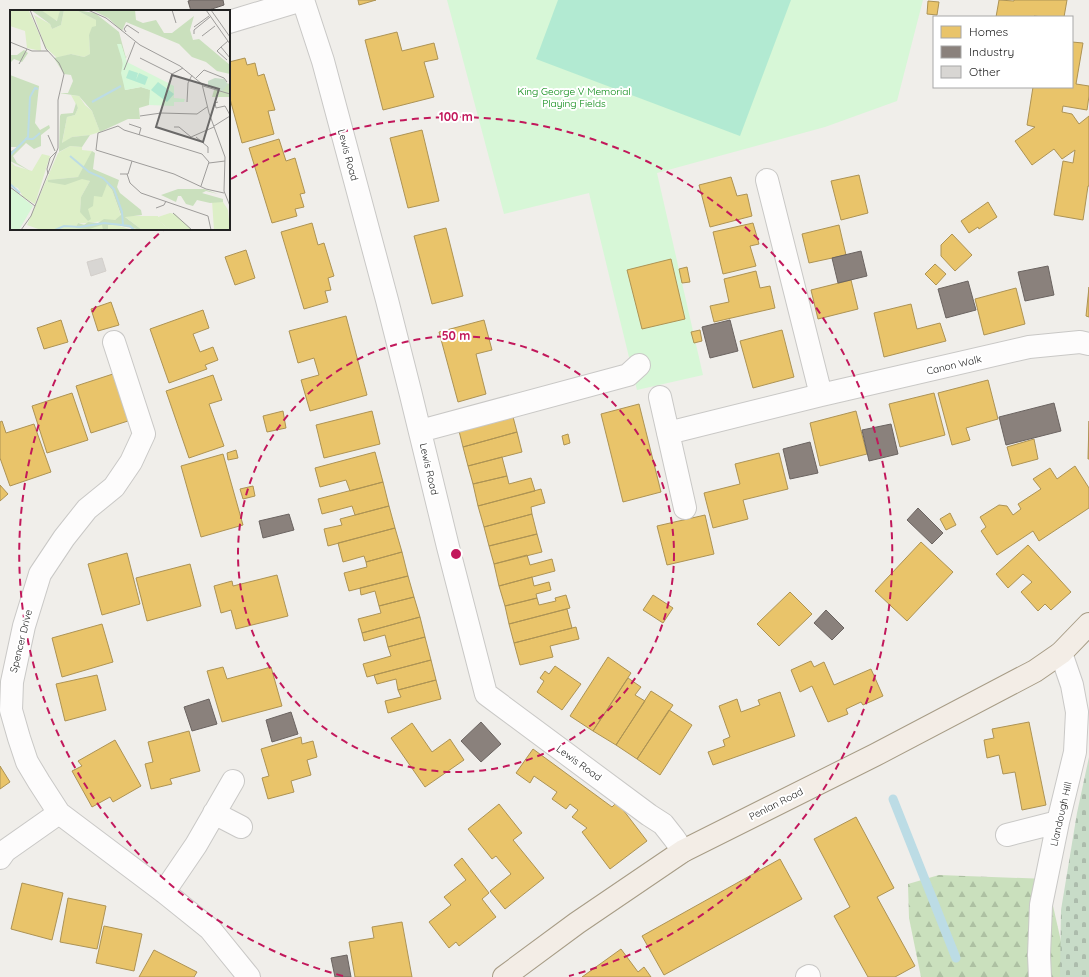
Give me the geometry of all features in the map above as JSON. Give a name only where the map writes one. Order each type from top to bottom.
[{"type":"main road","name":"Penlan Road","points":[[504,977],[577,923],[683,851],[925,730],[1035,671],[1061,653],[1089,624]]},
{"type":"street","points":[[230,22],[303,0]]},
{"type":"street","name":"Lewis Road","points":[[303,0],[323,61],[405,371],[486,694],[636,806],[663,824],[683,851]]},
{"type":"street","points":[[767,180],[821,396]]},
{"type":"street","name":"Spencer Drive","points":[[114,342],[144,434],[131,462],[114,487],[87,510],[64,538],[40,574],[24,626],[12,682],[11,710],[28,762],[59,813],[164,892],[210,929],[249,977]]},
{"type":"street","name":"Canon Walk","points":[[668,433],[1029,347],[1080,342],[1089,344]]},
{"type":"street","points":[[420,431],[628,375],[639,365]]},
{"type":"street","points":[[660,397],[685,508]]},
{"type":"street","name":"Llandough Hill","points":[[1040,977],[1039,955],[1041,905],[1058,822],[1075,752],[1077,712],[1072,685],[1061,653]]},
{"type":"street","points":[[164,892],[196,845],[232,781]]},
{"type":"street","points":[[0,858],[5,850],[59,813]]},
{"type":"street","points":[[214,813],[241,827]]},
{"type":"street","points":[[1007,835],[1058,822]]},
{"type":"green space","name":"King George V Memorial Playing Fields","points":[[447,0],[923,0],[897,101],[825,127],[657,173],[703,375],[637,390],[589,193],[504,214]]},
{"type":"green space","points":[[558,0],[791,0],[740,136],[536,59]]},
{"type":"green space","points":[[1089,757],[1089,977],[1060,977],[1061,910],[1077,813]]},
{"type":"green space","points":[[939,875],[1047,879],[1069,977],[921,977],[909,918],[908,884]]},
{"type":"building: Homes","points":[[358,0],[376,0],[359,5]]},
{"type":"building: Homes","points":[[999,0],[1067,0],[1064,16],[996,16]]},
{"type":"building: Homes","points":[[928,1],[939,2],[937,15],[927,14]]},
{"type":"building: Homes","points":[[397,32],[402,51],[434,43],[438,59],[424,62],[434,97],[383,110],[365,40]]},
{"type":"building: Homes","points":[[1073,42],[1083,43],[1076,84],[1089,86],[1087,110],[1063,106],[1062,112],[1072,114],[1079,124],[1089,116],[1089,186],[1083,220],[1054,215],[1063,161],[1073,163],[1075,150],[1062,159],[1054,149],[1032,165],[1015,141],[1035,127],[1027,125],[1033,88],[1073,88]]},
{"type":"building: Homes","points":[[245,58],[247,65],[255,63],[258,76],[264,74],[275,110],[268,111],[274,134],[242,143],[230,99],[230,62]]},
{"type":"building: Homes","points":[[422,130],[439,201],[408,208],[390,138]]},
{"type":"building: Homes","points":[[279,139],[286,161],[295,158],[305,193],[300,194],[304,207],[295,209],[297,216],[272,223],[249,148]]},
{"type":"building: Homes","points":[[859,175],[868,213],[841,220],[831,181]]},
{"type":"building: Homes","points":[[731,177],[737,196],[747,194],[752,216],[710,227],[699,185]]},
{"type":"building: Homes","points":[[988,202],[997,217],[979,229],[978,227],[969,233],[961,221]]},
{"type":"building: Homes","points":[[312,223],[318,245],[324,243],[334,276],[328,278],[331,290],[325,291],[328,302],[304,309],[281,232]]},
{"type":"building: Homes","points":[[753,223],[759,244],[750,246],[756,266],[723,274],[713,232]]},
{"type":"building: Homes","points":[[839,225],[846,255],[809,263],[802,234]]},
{"type":"building: Homes","points":[[446,228],[463,296],[432,304],[414,236]]},
{"type":"building: Homes","points":[[952,234],[972,255],[955,271],[941,256],[941,245]]},
{"type":"building: Homes","points":[[246,250],[255,278],[235,285],[225,257]]},
{"type":"building: Homes","points":[[671,259],[685,319],[642,329],[627,270]]},
{"type":"building: Homes","points":[[935,264],[946,274],[936,285],[925,274]]},
{"type":"building: Homes","points":[[687,267],[690,282],[682,283],[679,269]]},
{"type":"building: Homes","points":[[756,271],[760,288],[770,286],[775,308],[714,322],[710,306],[729,302],[724,279]]},
{"type":"building: Homes","points":[[851,280],[858,309],[818,319],[811,290]]},
{"type":"building: Homes","points":[[1089,287],[1089,317],[1086,316]]},
{"type":"building: Homes","points":[[1016,288],[1025,324],[984,335],[975,299]]},
{"type":"building: Homes","points":[[111,302],[119,325],[98,331],[91,309]]},
{"type":"building: Homes","points":[[911,304],[917,329],[940,323],[946,341],[884,357],[874,313]]},
{"type":"building: Homes","points":[[203,310],[209,328],[193,334],[200,352],[213,347],[218,360],[205,365],[207,369],[169,383],[150,329]]},
{"type":"building: Homes","points":[[346,316],[367,395],[310,411],[301,380],[319,375],[314,358],[298,363],[289,331]]},
{"type":"building: Homes","points":[[61,320],[68,342],[44,349],[37,328]]},
{"type":"building: Homes","points":[[484,320],[492,350],[476,354],[486,394],[458,402],[439,332]]},
{"type":"building: Homes","points":[[700,330],[702,341],[694,343],[691,332]]},
{"type":"building: Homes","points":[[782,330],[794,377],[753,388],[740,341]]},
{"type":"building: Homes","points":[[116,373],[131,420],[91,433],[76,386]]},
{"type":"building: Homes","points":[[213,375],[222,400],[209,404],[224,446],[189,458],[166,391]]},
{"type":"building: Homes","points":[[988,380],[998,419],[966,428],[970,440],[952,445],[938,393]]},
{"type":"building: Homes","points":[[72,393],[88,440],[47,453],[32,406]]},
{"type":"building: Homes","points":[[934,393],[945,435],[900,447],[889,404]]},
{"type":"building: Homes","points":[[639,404],[661,492],[623,502],[601,414]]},
{"type":"building: Homes","points":[[283,411],[286,428],[267,432],[263,416]]},
{"type":"building: Homes","points":[[372,411],[380,444],[324,458],[316,425]]},
{"type":"building: Homes","points":[[856,411],[867,454],[820,466],[810,423]]},
{"type":"building: Homes","points":[[512,413],[517,432],[463,447],[458,427]]},
{"type":"building: Homes","points":[[2,421],[6,433],[34,424],[51,472],[10,486],[0,458],[0,422]]},
{"type":"building: Homes","points":[[1089,421],[1089,459],[1088,459]]},
{"type":"building: Homes","points":[[517,432],[522,452],[468,466],[463,447]]},
{"type":"building: Homes","points":[[568,434],[570,443],[564,445],[562,436]]},
{"type":"building: Homes","points":[[1034,439],[1038,459],[1012,466],[1007,447]]},
{"type":"building: Homes","points":[[236,450],[238,458],[228,460],[227,453]]},
{"type":"building: Homes","points":[[375,452],[383,482],[350,491],[346,480],[320,487],[315,468]]},
{"type":"building: Homes","points":[[779,453],[788,489],[743,500],[748,519],[713,528],[704,493],[740,484],[735,464]]},
{"type":"building: Homes","points":[[223,454],[243,525],[201,537],[181,466]]},
{"type":"building: Homes","points":[[502,457],[507,476],[473,484],[468,466]]},
{"type":"building: Homes","points":[[1075,466],[1089,488],[1089,508],[1039,541],[1033,531],[997,555],[981,531],[986,527],[980,517],[999,505],[1007,506],[1013,515],[1021,509],[1018,504],[1041,489],[1033,479],[1050,468],[1057,479]]},
{"type":"building: Homes","points":[[507,476],[509,484],[531,478],[535,491],[478,506],[473,484]]},
{"type":"building: Homes","points":[[383,482],[389,506],[355,515],[352,506],[322,514],[318,499]]},
{"type":"building: Homes","points":[[0,485],[8,494],[0,501]]},
{"type":"building: Homes","points":[[253,486],[255,496],[243,499],[240,489]]},
{"type":"building: Homes","points":[[541,489],[545,503],[531,507],[532,514],[484,527],[478,506]]},
{"type":"building: Homes","points":[[389,506],[395,528],[328,546],[324,529],[342,525],[340,519]]},
{"type":"building: Homes","points":[[950,513],[956,525],[946,530],[940,519]]},
{"type":"building: Homes","points":[[532,514],[537,534],[489,546],[484,527]]},
{"type":"building: Homes","points":[[705,515],[714,554],[667,565],[657,526]]},
{"type":"building: Homes","points":[[395,528],[402,552],[366,562],[364,556],[343,562],[338,543]]},
{"type":"building: Homes","points":[[537,534],[542,552],[494,564],[489,546]]},
{"type":"building: Homes","points":[[921,542],[953,572],[907,621],[875,591]]},
{"type":"building: Homes","points":[[1028,545],[1071,592],[1051,610],[1045,604],[1038,611],[1021,592],[1032,582],[1023,574],[1008,588],[996,574]]},
{"type":"building: Homes","points":[[402,552],[408,576],[349,591],[344,573],[367,567],[366,562]]},
{"type":"building: Homes","points":[[127,553],[140,604],[102,615],[88,564]]},
{"type":"building: Homes","points":[[527,555],[530,565],[552,559],[555,571],[499,586],[494,564]]},
{"type":"building: Homes","points":[[190,564],[201,606],[147,621],[136,578]]},
{"type":"building: Homes","points":[[277,575],[288,616],[236,629],[231,610],[221,613],[214,586],[232,581],[233,586]]},
{"type":"building: Homes","points":[[408,576],[414,597],[379,606],[375,591],[361,595],[360,588]]},
{"type":"building: Homes","points":[[532,577],[534,586],[549,582],[551,590],[536,594],[537,598],[505,606],[499,586]]},
{"type":"building: Homes","points":[[790,592],[812,614],[779,646],[757,624]]},
{"type":"building: Homes","points":[[566,595],[570,608],[509,624],[505,606],[537,598],[539,605],[556,601],[555,598]]},
{"type":"building: Homes","points":[[653,595],[673,608],[663,623],[643,610]]},
{"type":"building: Homes","points":[[414,597],[420,617],[362,633],[358,619],[381,613],[379,606]]},
{"type":"building: Homes","points":[[567,609],[572,628],[514,643],[509,624]]},
{"type":"building: Homes","points":[[420,617],[425,637],[388,647],[385,635],[364,641],[362,633]]},
{"type":"building: Homes","points":[[102,624],[113,662],[62,677],[52,638]]},
{"type":"building: Homes","points":[[576,627],[579,639],[550,646],[553,657],[520,665],[514,643]]},
{"type":"building: Homes","points":[[425,637],[431,660],[367,677],[363,664],[391,656],[388,647]]},
{"type":"building: Homes","points":[[608,657],[631,673],[593,731],[570,716]]},
{"type":"building: Homes","points":[[431,660],[436,680],[398,690],[396,679],[377,684],[374,675]]},
{"type":"building: Homes","points":[[811,661],[814,667],[824,662],[834,685],[871,669],[883,696],[863,705],[861,702],[846,709],[848,714],[828,722],[812,686],[800,692],[791,670]]},
{"type":"building: Homes","points":[[555,666],[581,684],[562,710],[537,692],[544,681],[540,678],[545,671],[549,674]]},
{"type":"building: Homes","points":[[223,667],[227,679],[271,667],[282,706],[222,722],[207,671]]},
{"type":"building: Homes","points":[[97,675],[106,710],[65,721],[56,684]]},
{"type":"building: Homes","points":[[628,678],[641,687],[635,695],[645,701],[616,745],[593,731]]},
{"type":"building: Homes","points":[[436,680],[441,699],[388,713],[385,701],[401,697],[398,690]]},
{"type":"building: Homes","points":[[651,691],[673,705],[637,759],[616,745]]},
{"type":"building: Homes","points":[[780,692],[795,736],[713,765],[708,752],[725,746],[723,740],[730,737],[719,706],[737,699],[741,712],[760,705],[758,700]]},
{"type":"building: Homes","points":[[669,710],[692,725],[660,775],[637,759]]},
{"type":"building: Homes","points":[[1029,722],[1046,805],[1022,810],[1015,772],[1003,774],[999,755],[987,758],[984,740],[994,738],[992,729]]},
{"type":"building: Homes","points":[[412,723],[432,752],[450,739],[464,760],[425,787],[391,738]]},
{"type":"building: Homes","points":[[189,731],[200,771],[170,779],[172,784],[151,789],[145,764],[153,762],[148,742]]},
{"type":"building: Homes","points":[[301,737],[302,744],[313,741],[317,757],[307,760],[311,775],[291,781],[294,792],[268,799],[262,778],[269,776],[261,749]]},
{"type":"building: Homes","points":[[115,740],[141,786],[113,802],[110,797],[92,807],[72,771],[82,766],[78,761]]},
{"type":"building: Homes","points":[[533,749],[612,807],[617,802],[647,841],[610,869],[582,832],[587,828],[572,817],[578,810],[570,804],[566,809],[552,799],[557,792],[534,776],[530,783],[516,773]]},
{"type":"building: Homes","points":[[0,766],[10,782],[0,789]]},
{"type":"building: Homes","points":[[499,804],[522,833],[513,840],[544,878],[505,909],[490,891],[511,874],[496,856],[492,859],[468,829]]},
{"type":"building: Homes","points":[[856,817],[894,888],[877,897],[915,966],[895,977],[868,977],[834,916],[850,907],[814,839]]},
{"type":"building: Homes","points":[[462,858],[489,893],[482,899],[496,917],[459,946],[456,942],[449,948],[429,922],[451,905],[444,897],[466,880],[454,865]]},
{"type":"building: Homes","points":[[780,859],[802,899],[664,975],[642,936]]},
{"type":"building: Homes","points":[[22,883],[63,893],[52,940],[11,929]]},
{"type":"building: Homes","points":[[68,898],[106,906],[97,949],[60,942]]},
{"type":"building: Homes","points":[[402,922],[412,977],[355,977],[349,942],[374,938],[372,927]]},
{"type":"building: Homes","points":[[104,926],[142,934],[134,971],[96,963]]},
{"type":"building: Homes","points":[[621,949],[638,972],[644,967],[651,977],[582,977]]},
{"type":"building: Homes","points":[[154,950],[197,972],[194,977],[139,977]]},
{"type":"building: Industry","points":[[223,0],[224,5],[209,10],[191,10],[188,1]]},
{"type":"building: Industry","points":[[861,251],[867,276],[838,283],[832,258]]},
{"type":"building: Industry","points":[[1048,266],[1054,295],[1025,301],[1018,272]]},
{"type":"building: Industry","points":[[968,281],[976,310],[946,318],[938,289]]},
{"type":"building: Industry","points":[[730,320],[738,351],[710,358],[702,327]]},
{"type":"building: Industry","points":[[1054,403],[1061,431],[1006,445],[999,417]]},
{"type":"building: Industry","points":[[891,424],[898,454],[869,461],[862,430]]},
{"type":"building: Industry","points":[[810,442],[818,473],[790,479],[783,449]]},
{"type":"building: Industry","points":[[918,508],[943,533],[932,544],[907,520]]},
{"type":"building: Industry","points":[[289,514],[294,530],[263,538],[259,521]]},
{"type":"building: Industry","points":[[826,610],[844,628],[832,640],[814,623]]},
{"type":"building: Industry","points":[[209,699],[217,724],[192,731],[184,707]]},
{"type":"building: Industry","points":[[291,712],[298,734],[272,742],[266,720]]},
{"type":"building: Industry","points":[[481,722],[501,744],[481,762],[461,741]]},
{"type":"building: Industry","points":[[347,955],[351,977],[335,977],[331,958]]},
{"type":"building: Other","points":[[102,258],[106,271],[91,276],[87,262]]},
{"type":"waterway","points":[[893,799],[956,958]]}]
